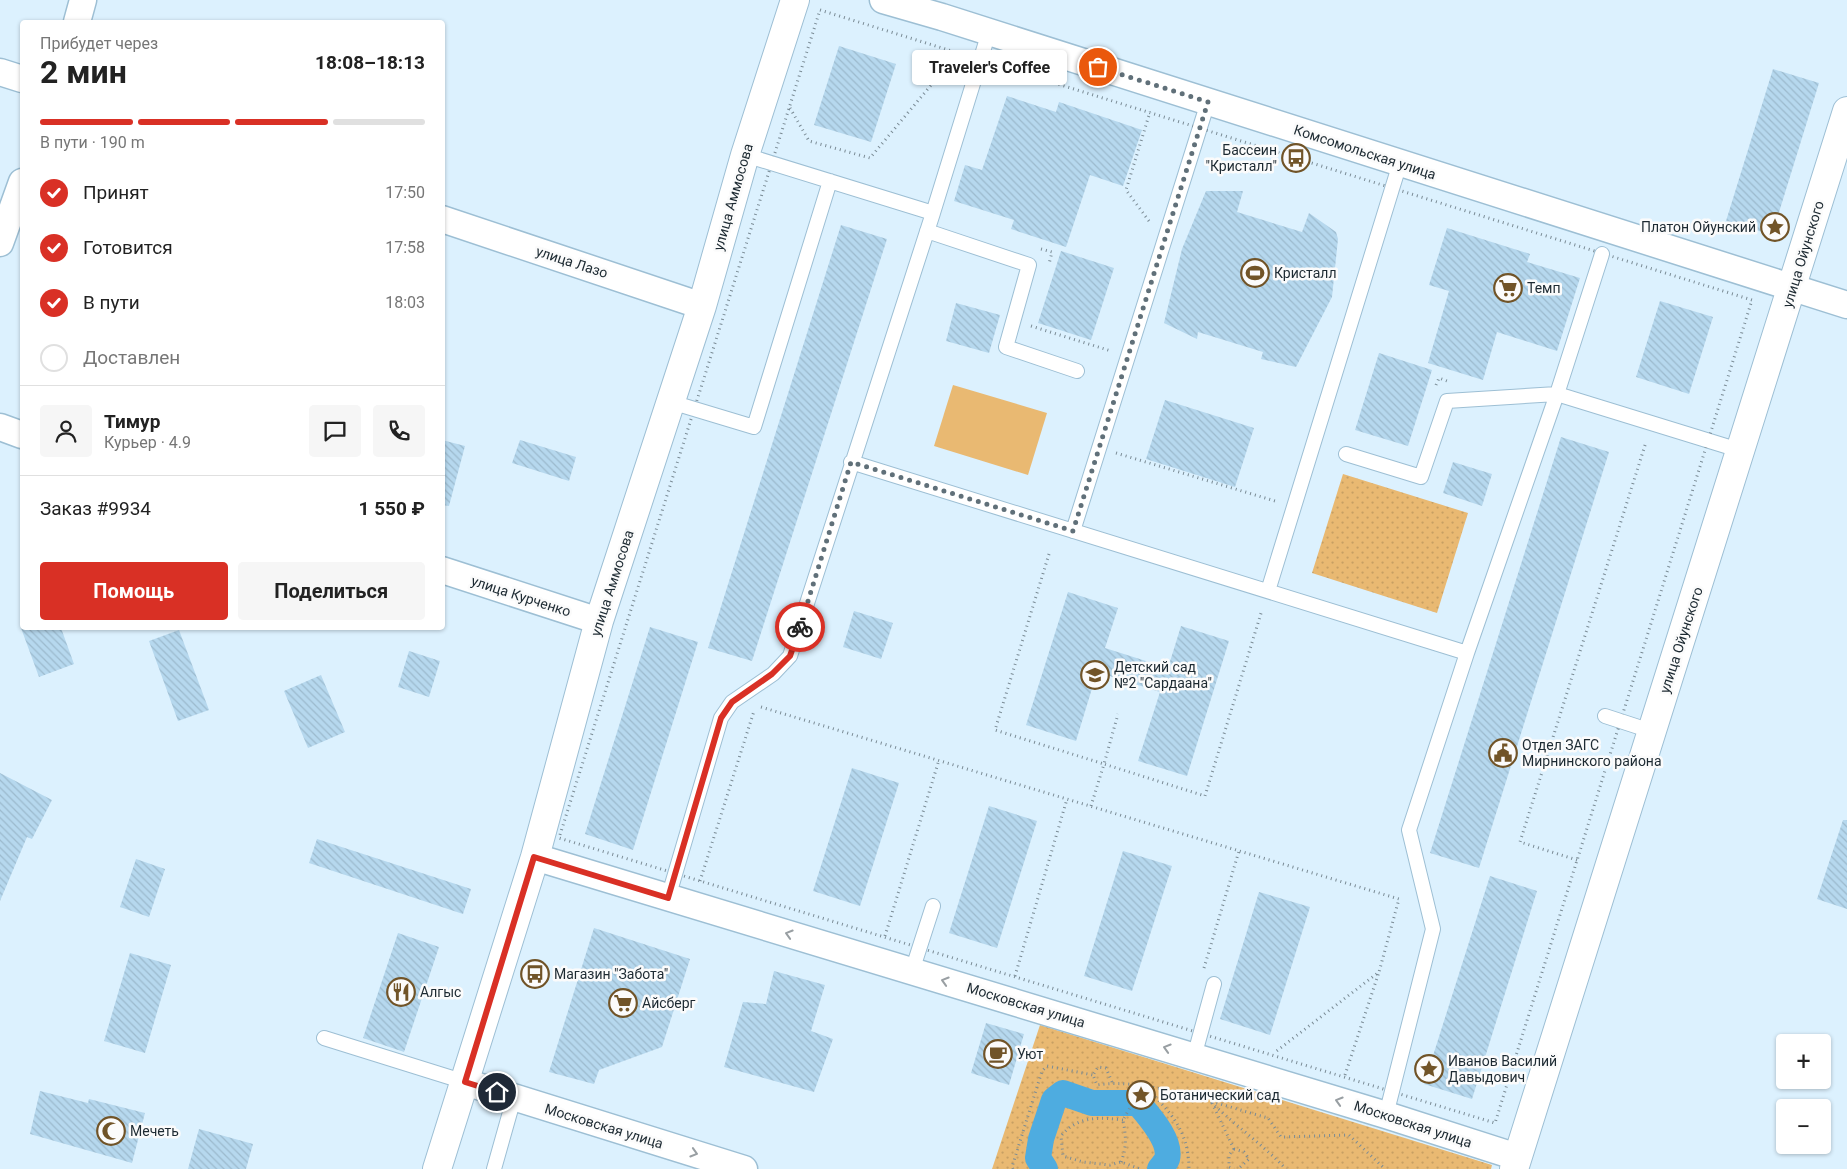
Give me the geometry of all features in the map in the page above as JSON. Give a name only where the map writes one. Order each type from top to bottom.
[{"type":"main road","name":"улица Аммосова","points":[[437,1169],[534,857],[599,621],[702,306],[745,155],[795,0]]},
{"type":"main road","name":"улица Ойунского","points":[[1515,1163],[1651,731],[1742,451],[1847,111]]},
{"type":"street","points":[[78,20],[83,0]]},
{"type":"street","name":"Комсомольская улица","points":[[883,0],[944,8],[989,32],[1847,305]]},
{"type":"street","points":[[0,72],[20,78]]},
{"type":"street","points":[[0,243],[20,188]]},
{"type":"street","name":"улица Лазо","points":[[445,220],[702,306]]},
{"type":"street","points":[[0,427],[20,434]]},
{"type":"street","name":"улица Курченко","points":[[445,571],[599,621]]},
{"type":"street","name":"Московская улица","points":[[534,857],[1386,1115],[1515,1163]]},
{"type":"street","name":"Московская улица","points":[[465,1082],[744,1169]]},
{"type":"lane","points":[[668,898],[721,718],[732,702],[772,674],[790,656],[851,462],[933,213],[989,32]]},
{"type":"lane","points":[[1073,531],[1208,102]]},
{"type":"lane","points":[[745,155],[933,213]]},
{"type":"lane","points":[[1266,596],[1400,163]]},
{"type":"lane","points":[[671,402],[754,427],[830,181]]},
{"type":"lane","points":[[927,231],[1029,265],[1006,347],[1077,371]]},
{"type":"lane","points":[[1386,1115],[1433,929],[1409,830],[1467,653],[1557,394],[1596,255]]},
{"type":"lane","points":[[1346,454],[1421,477],[1447,400],[1557,394],[1742,451]]},
{"type":"lane","points":[[851,462],[1073,531],[1266,596],[1467,653]]},
{"type":"lane","points":[[1605,716],[1651,731]]},
{"type":"lane","points":[[912,971],[933,906]]},
{"type":"lane","points":[[1194,1057],[1214,984]]},
{"type":"lane","points":[[324,1038],[465,1082]]},
{"type":"lane","points":[[494,1169],[514,1098]]},
{"type":"path","points":[[790,107],[809,141],[870,158],[958,53]]},
{"type":"path","points":[[987,72],[990,63]]},
{"type":"path","points":[[1150,112],[1126,190],[1153,226]]},
{"type":"path","points":[[1406,202],[1409,193]]},
{"type":"path","points":[[1034,246],[1052,252],[1047,270]]},
{"type":"path","points":[[1032,316],[1030,326],[1119,353]]},
{"type":"path","points":[[1436,387],[1439,378],[1448,381]]},
{"type":"path","points":[[1578,860],[1520,842],[1647,438]]},
{"type":"path","points":[[1099,447],[1294,507]]},
{"type":"path","points":[[1694,455],[1703,458]]},
{"type":"path","points":[[1049,554],[995,730],[1205,796],[1266,596]]},
{"type":"path","points":[[700,881],[756,705],[1399,899],[1379,972],[1344,1077]]},
{"type":"path","points":[[1091,806],[1118,714]]},
{"type":"path","points":[[885,937],[939,760]]},
{"type":"path","points":[[1014,977],[1067,799]]},
{"type":"path","points":[[1202,973],[1239,851]]},
{"type":"path","points":[[1272,1055],[1379,972]]},
{"type":"path","points":[[1186,1029],[1188,1020]]},
{"type":"path","points":[[1013,1169],[1012,1167],[1042,1071],[1047,1066],[1093,1075]]},
{"type":"path","points":[[1093,1075],[1098,1067],[1106,1068],[1112,1082]]},
{"type":"path","points":[[1093,1075],[1097,1084],[1112,1082],[1143,1085],[1268,1118],[1281,1137],[1349,1135],[1385,1169]]},
{"type":"path","points":[[1121,1162],[1126,1145],[1123,1120],[1143,1085]]},
{"type":"path","points":[[1143,1085],[1172,1113],[1182,1132],[1189,1169]]},
{"type":"path","points":[[1212,1103],[1234,1149],[1244,1152],[1249,1159],[1236,1169],[1230,1167],[1229,1155],[1234,1149]]},
{"type":"path","points":[[1212,1103],[1261,1144],[1286,1169]]},
{"type":"path","points":[[1123,1120],[1089,1119],[1070,1125],[1061,1136],[1062,1156],[1083,1162],[1110,1165],[1121,1162],[1140,1169]]},
{"type":"shaded area","points":[[953,385],[1047,413],[1028,475],[934,446]]},
{"type":"shaded area","points":[[1343,474],[1468,513],[1437,613],[1312,573]]},
{"type":"shaded area","name":"Ботанический сад","points":[[1040,1025],[1492,1165],[1491,1169],[992,1169]]},
{"type":"building","points":[[839,46],[896,64],[871,142],[814,125]]},
{"type":"building","points":[[1773,69],[1819,83],[1772,235],[1726,221]]},
{"type":"building","points":[[1007,96],[1056,112],[1059,102],[1142,130],[1123,186],[1090,175],[1066,247],[1011,229],[1014,220],[954,201],[965,165],[982,170]]},
{"type":"building","name":"Кристалл","points":[[1206,191],[1243,191],[1237,212],[1302,232],[1309,213],[1336,232],[1338,239],[1332,297],[1296,367],[1261,359],[1263,352],[1198,332],[1197,339],[1164,323],[1182,249]]},
{"type":"building","points":[[841,225],[887,239],[752,661],[708,648]]},
{"type":"building","name":"Темп","points":[[1447,228],[1530,254],[1527,262],[1580,278],[1557,351],[1497,332],[1483,380],[1428,363],[1449,291],[1429,285]]},
{"type":"building","points":[[1061,251],[1114,268],[1091,340],[1038,323]]},
{"type":"building","points":[[1660,301],[1713,317],[1689,394],[1636,377]]},
{"type":"building","points":[[956,303],[1000,315],[989,353],[946,341]]},
{"type":"building","points":[[1379,353],[1432,370],[1408,446],[1355,430]]},
{"type":"building","points":[[1165,400],[1254,428],[1235,487],[1146,459]]},
{"type":"building","points":[[1561,437],[1609,452],[1479,868],[1430,853]]},
{"type":"building","points":[[520,440],[576,457],[569,481],[512,463]]},
{"type":"building","points":[[445,441],[465,446],[449,506],[445,505]]},
{"type":"building","points":[[1453,462],[1492,474],[1482,506],[1443,493]]},
{"type":"building","points":[[1068,592],[1118,608],[1105,648],[1168,668],[1181,626],[1229,641],[1187,776],[1138,761],[1160,692],[1097,672],[1076,741],[1026,725]]},
{"type":"building","points":[[854,611],[893,623],[881,659],[843,647]]},
{"type":"building","points":[[650,627],[698,642],[633,850],[585,834]]},
{"type":"building","points":[[22,630],[62,630],[74,664],[39,677]]},
{"type":"building","points":[[179,630],[209,710],[178,721],[149,641]]},
{"type":"building","points":[[409,651],[440,661],[429,697],[398,687]]},
{"type":"building","points":[[321,675],[345,732],[308,748],[284,691]]},
{"type":"building","points":[[852,768],[899,783],[860,906],[813,891]]},
{"type":"building","points":[[0,773],[52,800],[32,839],[27,837],[0,901]]},
{"type":"building","points":[[989,806],[1037,821],[997,948],[949,933]]},
{"type":"building","points":[[1843,820],[1847,820],[1847,909],[1817,899]]},
{"type":"building","points":[[317,839],[471,889],[463,914],[309,863]]},
{"type":"building","points":[[1123,851],[1172,866],[1132,991],[1084,976]]},
{"type":"building","points":[[136,859],[165,869],[149,917],[120,907]]},
{"type":"building","points":[[1490,876],[1537,891],[1472,1099],[1424,1084]]},
{"type":"building","points":[[1259,892],[1310,907],[1270,1035],[1220,1019]]},
{"type":"building","name":"Айсберг","points":[[594,928],[690,959],[662,1047],[599,1070],[594,1084],[549,1072]]},
{"type":"building","name":"Алгыс","points":[[398,933],[439,947],[404,1052],[363,1038]]},
{"type":"building","points":[[130,953],[171,965],[145,1053],[104,1041]]},
{"type":"building","points":[[774,971],[825,985],[811,1031],[833,1039],[814,1092],[724,1067],[743,1002],[766,1004]]},
{"type":"building","name":"Уют","points":[[986,1023],[1024,1034],[1009,1085],[971,1073]]},
{"type":"building","points":[[40,1091],[88,1103],[89,1099],[145,1113],[132,1163],[30,1134]]},
{"type":"building","points":[[199,1129],[253,1144],[246,1169],[188,1169]]},
{"type":"waterway","points":[[1045,1169],[1038,1158],[1041,1139],[1054,1100],[1063,1093],[1092,1103],[1138,1103],[1158,1129],[1166,1144],[1167,1159],[1160,1169]]},
{"type":"way so far","points":[[800,627],[851,462],[1073,531],[1198,128],[1208,102],[1098,67]]},
{"type":"place","name":"Traveler's Coffee","points":[[1098,67]]},
{"type":"place","name":"Бассеин \"Кристалл\"","points":[[1296,158]]},
{"type":"place","name":"Платон Ойунский","points":[[1775,227]]},
{"type":"place","name":"Кристалл","points":[[1255,273]]},
{"type":"place","name":"Темп","points":[[1508,288]]},
{"type":"place","name":"Детский сад №2 \"Сардаана\"","points":[[1095,675]]},
{"type":"place","name":"Отдел ЗАГС Мирнинского района","points":[[1503,753]]},
{"type":"place","name":"Магазин \"Забота\"","points":[[535,974]]},
{"type":"place","name":"Алгыс","points":[[401,992]]},
{"type":"place","name":"Айсберг","points":[[623,1003]]},
{"type":"place","name":"Уют","points":[[998,1054]]},
{"type":"place","name":"Иванов Василий Давыдович","points":[[1429,1069]]},
{"type":"place","name":"Ботанический сад","points":[[1141,1095]]},
{"type":"place","name":"Мечеть","points":[[111,1131]]},
{"type":"route","points":[[497,1092],[465,1082],[534,857],[668,898],[721,718],[732,702],[772,674],[790,656],[800,627]]}]
